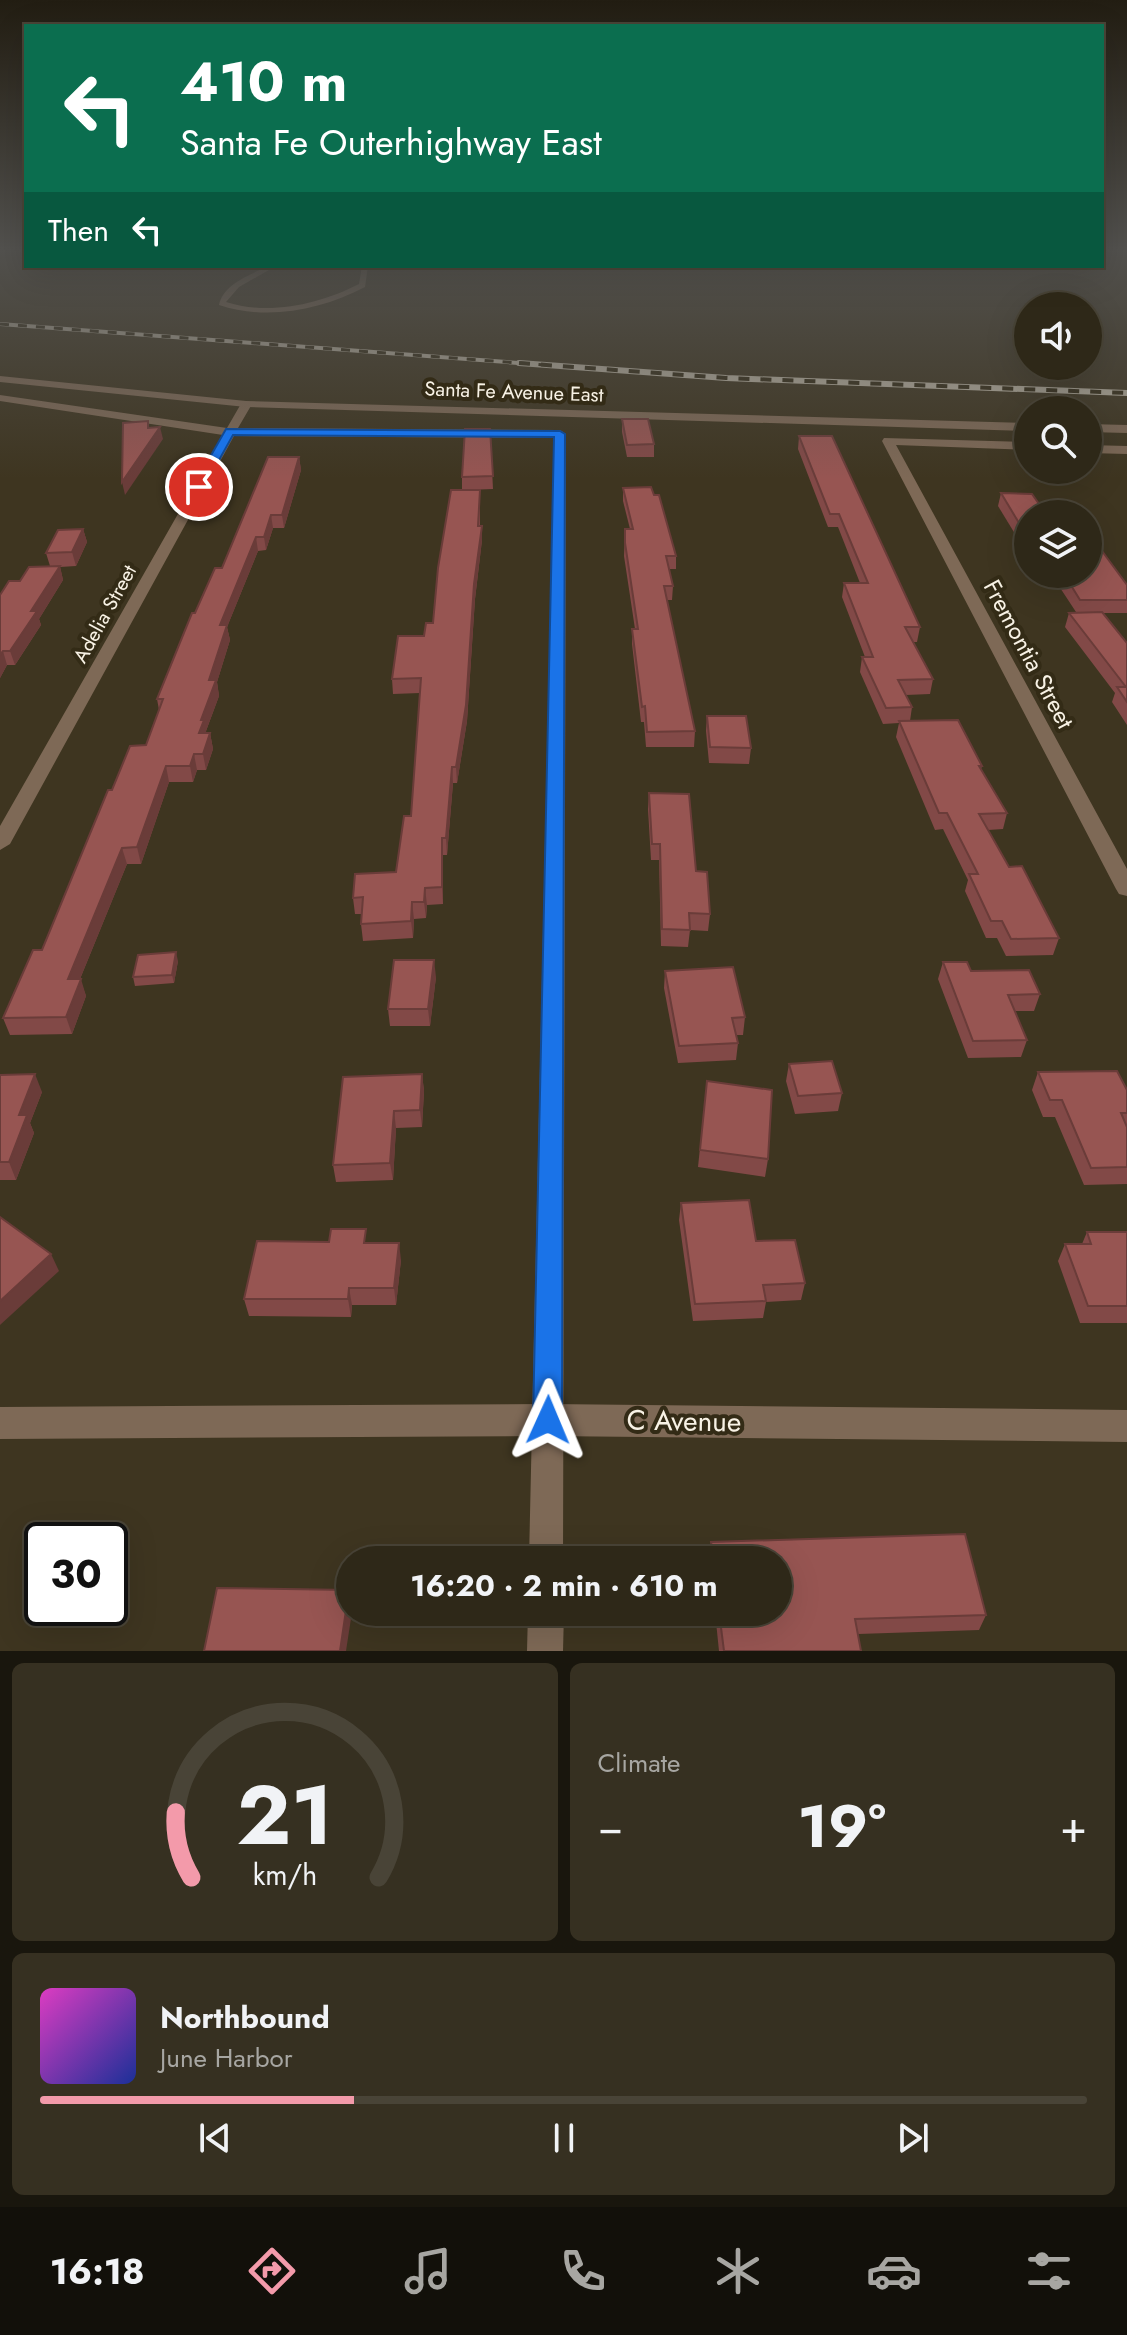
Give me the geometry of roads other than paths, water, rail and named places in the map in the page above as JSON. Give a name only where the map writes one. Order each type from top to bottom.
[{"type":"street","name":"Santa Fe Avenue East","points":[[2,381],[246,404],[1014,427]]},
{"type":"street","points":[[0,398],[229,432],[560,434],[546,1546]]},
{"type":"street","name":"Adelia Street","points":[[0,844],[246,404]]},
{"type":"street","points":[[1102,428],[1127,429]]},
{"type":"street","name":"Fremontia Street","points":[[1014,446],[888,441],[1127,889]]},
{"type":"street","points":[[1102,449],[1127,450]]},
{"type":"street","name":"C Avenue","points":[[0,1423],[548,1420],[1127,1426]]},
{"type":"street","points":[[545,1651],[546,1626]]},
{"type":"railway","points":[[14,325],[529,364]]},
{"type":"railway","points":[[519,363],[529,364]]},
{"type":"railway","points":[[529,364],[726,378],[1127,393]]},
{"type":"railway","points":[[529,364],[546,365]]}]
